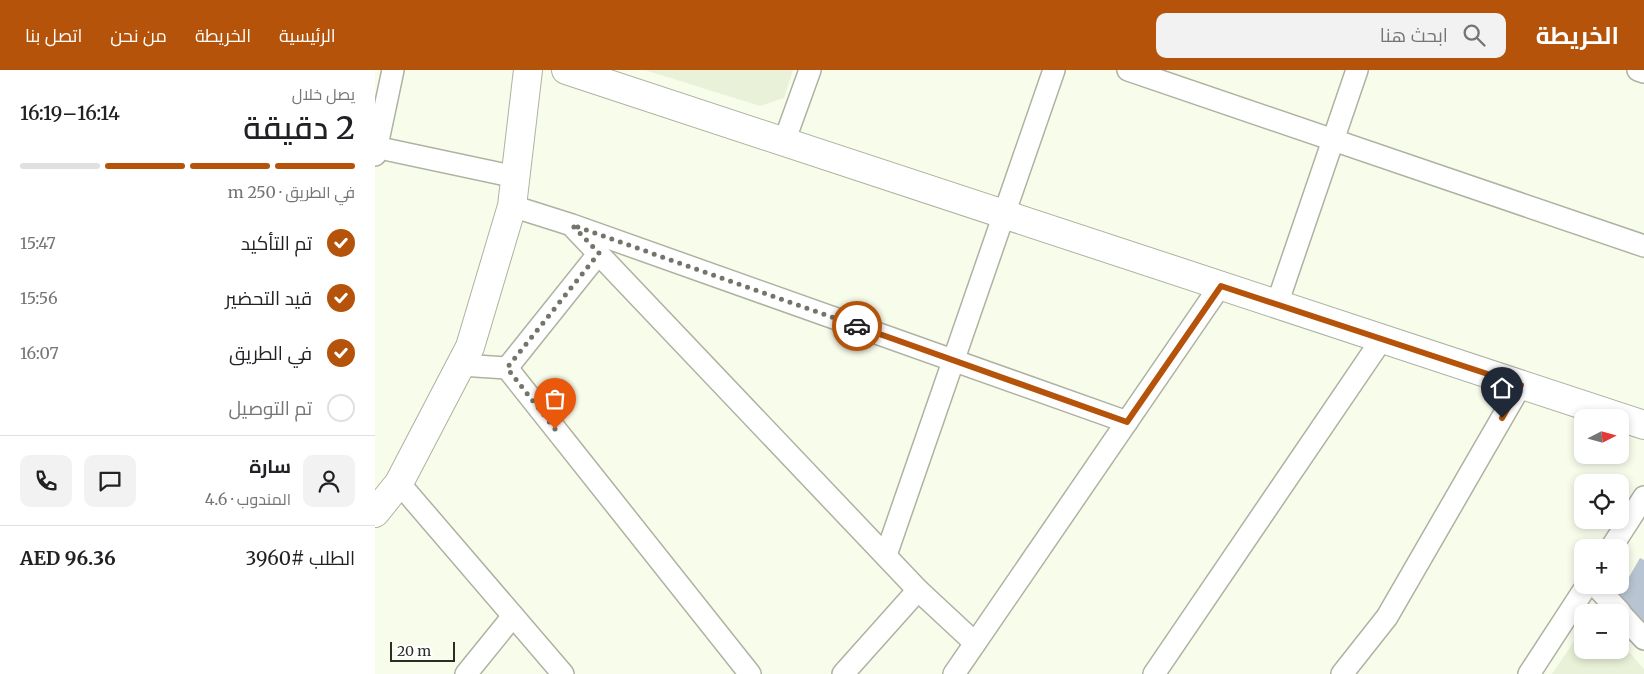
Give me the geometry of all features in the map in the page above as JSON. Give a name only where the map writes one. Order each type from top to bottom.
[{"type":"street","points":[[393,70],[375,150],[515,177]]},
{"type":"street","points":[[375,513],[399,483],[470,348],[512,206],[527,70]]},
{"type":"street","points":[[566,70],[1644,425]]},
{"type":"street","points":[[784,142],[810,70]]},
{"type":"street","points":[[886,555],[1054,70]]},
{"type":"street","points":[[1128,70],[1644,246]]},
{"type":"street","points":[[1277,304],[1357,70]]},
{"type":"street","points":[[1638,70],[1644,72]]},
{"type":"street","points":[[512,206],[572,225],[1127,422]]},
{"type":"street","points":[[572,225],[918,590],[975,643]]},
{"type":"street","points":[[507,368],[599,253]]},
{"type":"street","points":[[954,674],[1221,286]]},
{"type":"street","points":[[1154,674],[1382,339]]},
{"type":"street","points":[[460,365],[507,368],[750,674]]},
{"type":"street","points":[[1342,674],[1387,617],[1521,385]]},
{"type":"street","points":[[399,483],[563,674]]},
{"type":"street","points":[[1617,539],[1644,497]]},
{"type":"street","points":[[843,674],[918,590]]},
{"type":"street","points":[[1529,674],[1581,594]]},
{"type":"street","points":[[1603,594],[1612,604]]},
{"type":"street","points":[[466,674],[513,616]]},
{"type":"street","points":[[1629,623],[1644,639]]},
{"type":"shaded area","points":[[645,70],[793,70],[784,98],[760,106]]},
{"type":"shaded area","points":[[1574,642],[1574,659],[1629,659],[1629,652],[1644,669],[1644,674],[1552,674]]},
{"type":"building","points":[[1640,558],[1644,560],[1644,623],[1629,609],[1629,604],[1623,604],[1617,598],[1619,594],[1629,594],[1629,577]]},
{"type":"way so far","points":[[555,429],[507,368],[599,253],[572,225],[857,326]]},
{"type":"route","points":[[857,326],[1127,422],[1221,286],[1521,385],[1502,418]]}]
